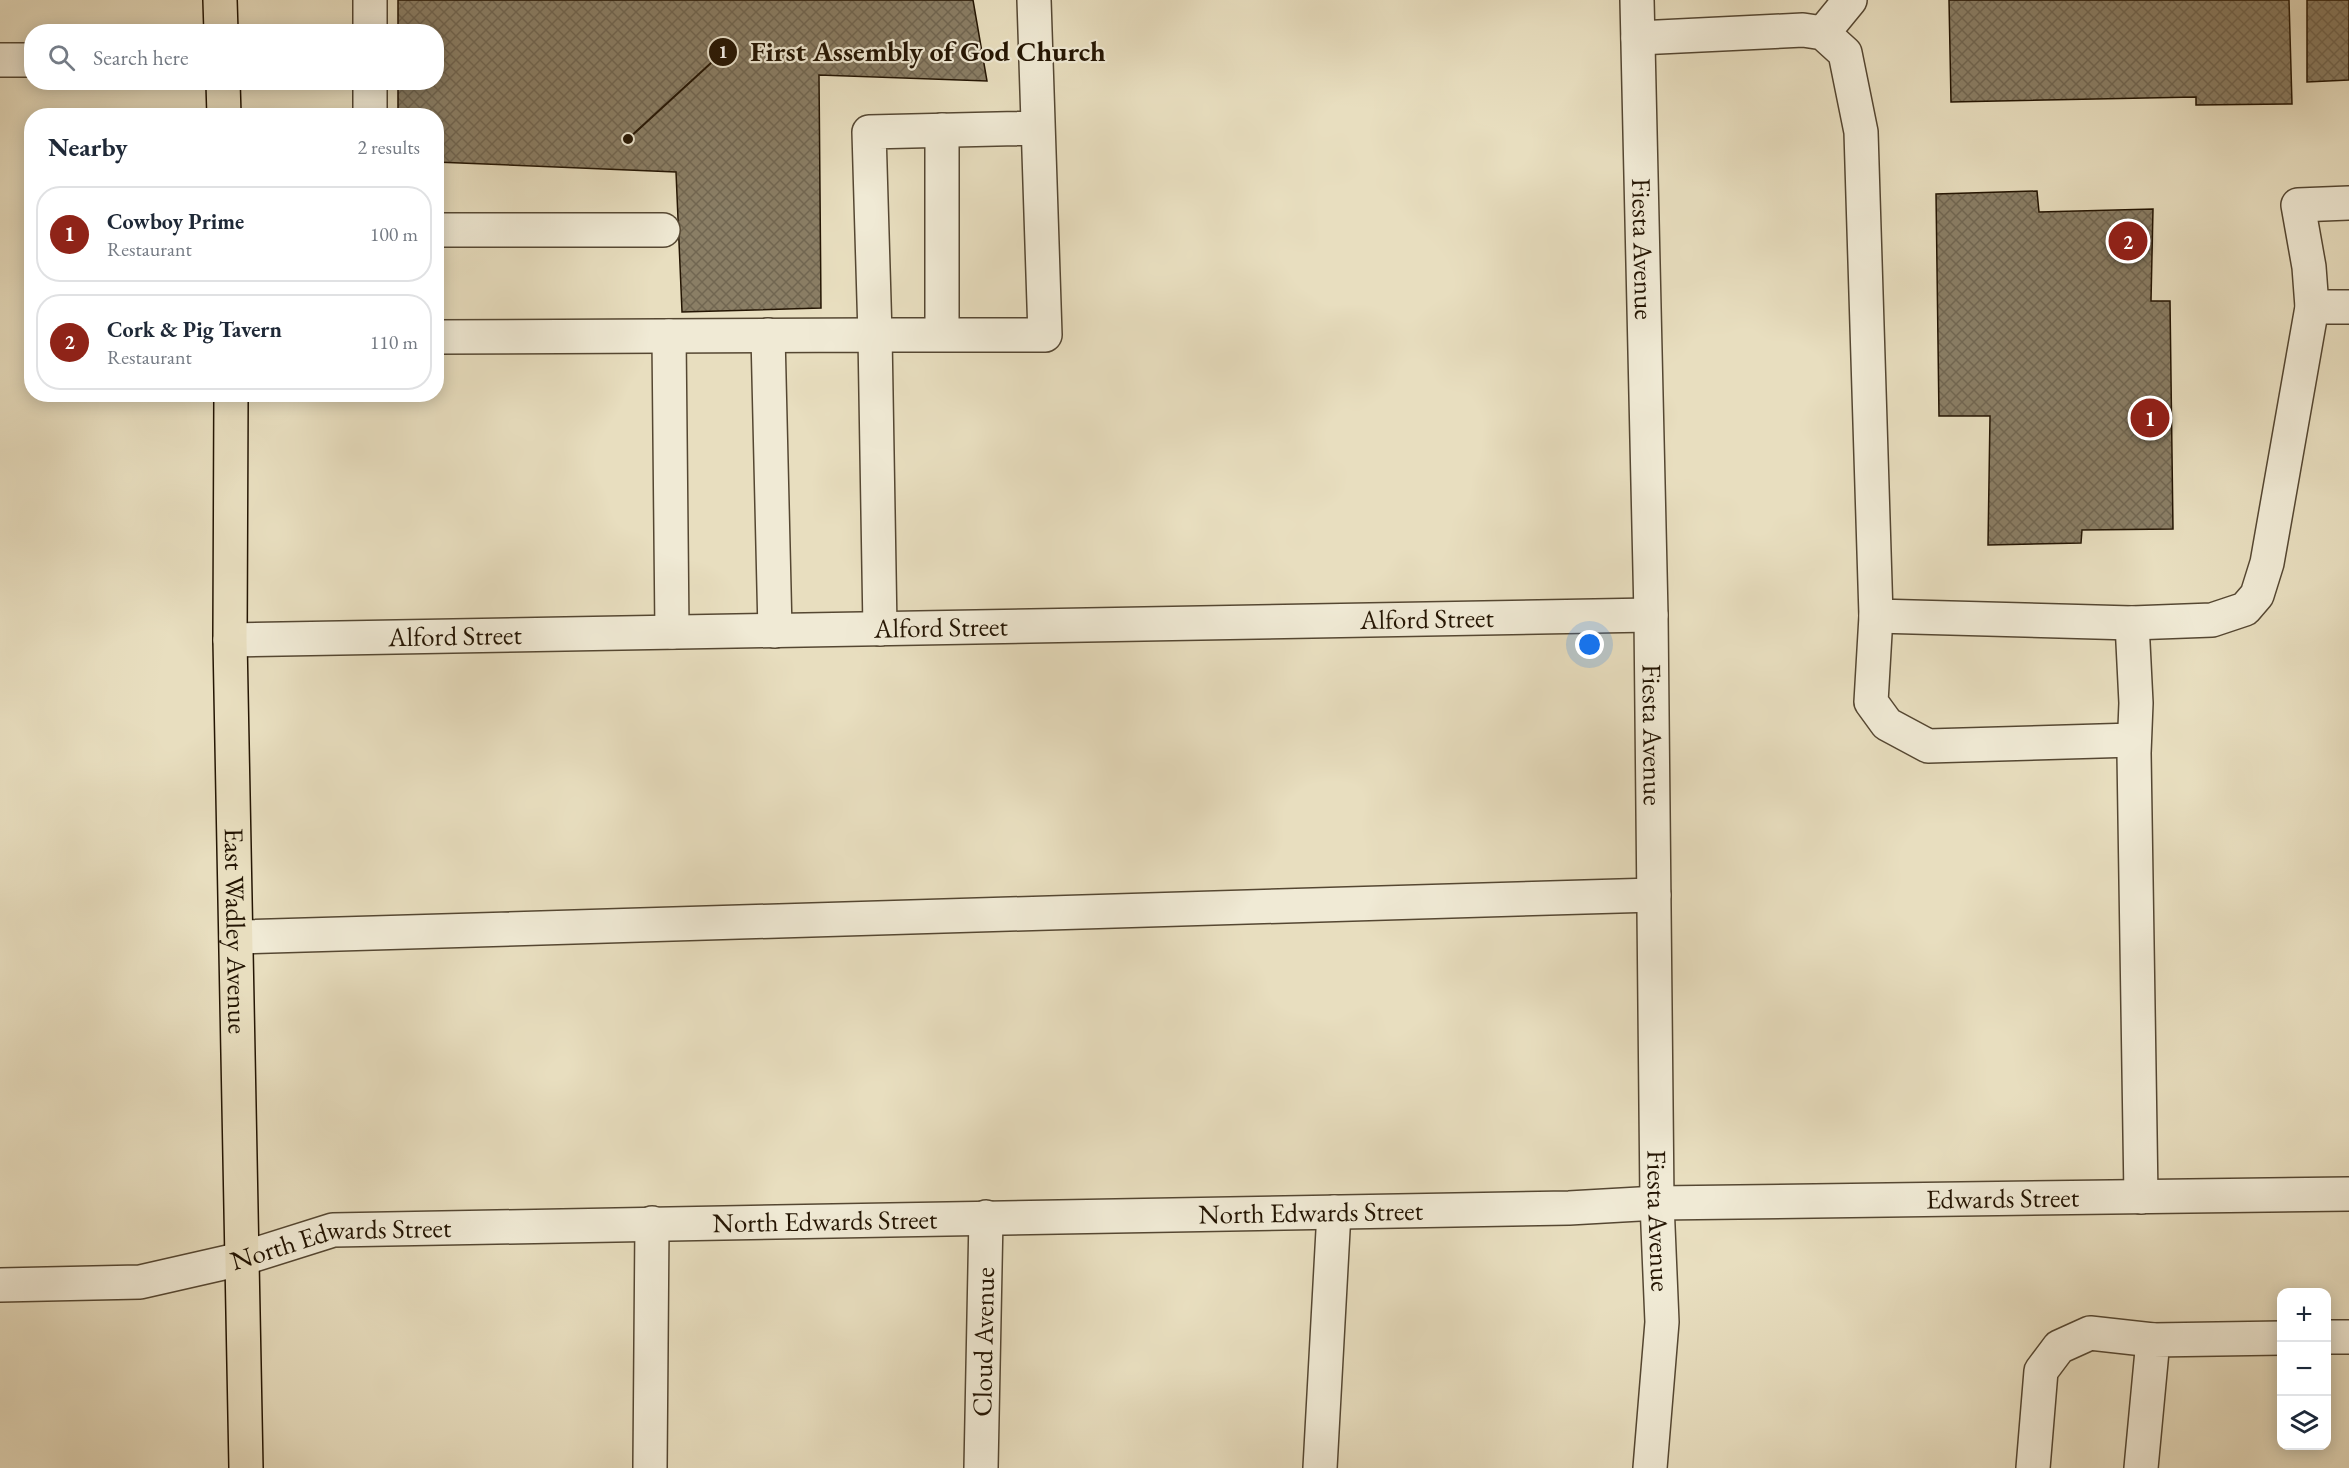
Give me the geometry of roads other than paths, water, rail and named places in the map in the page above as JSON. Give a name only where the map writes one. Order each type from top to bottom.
[{"type":"main road","points":[[220,0],[220,24]]},
{"type":"main road","points":[[223,90],[224,108]]},
{"type":"main road","name":"East Wadley Avenue","points":[[231,402],[230,640],[246,1468]]},
{"type":"street","points":[[370,0],[370,24]]},
{"type":"street","points":[[444,338],[1045,335],[1034,0]]},
{"type":"street","name":"Fiesta Avenue","points":[[1637,0],[1651,615],[1657,1203],[1662,1322],[1650,1468]]},
{"type":"street","points":[[1824,33],[1850,0]]},
{"type":"street","points":[[1638,38],[1803,30],[1824,33],[1845,53],[1861,132],[1876,616],[1871,702],[1887,724],[1928,746],[2134,740]]},
{"type":"street","points":[[0,60],[24,60]]},
{"type":"street","points":[[370,90],[370,108]]},
{"type":"street","points":[[880,629],[876,335],[869,132],[1037,128]]},
{"type":"street","points":[[942,130],[942,334]]},
{"type":"street","points":[[1876,616],[2132,622],[2212,620],[2245,609],[2258,595],[2267,563],[2312,307],[2298,205],[2349,202]]},
{"type":"street","points":[[444,230],[663,230]]},
{"type":"street","points":[[2312,307],[2349,307]]},
{"type":"street","points":[[768,335],[775,631]]},
{"type":"street","points":[[669,336],[672,632]]},
{"type":"street","name":"Alford Street","points":[[230,640],[1651,615]]},
{"type":"street","points":[[2132,622],[2136,703],[2134,740],[2141,1197]]},
{"type":"street","points":[[236,937],[1654,895]]},
{"type":"street","name":"Edwards Street","points":[[1657,1203],[2349,1194]]},
{"type":"street","name":"North Edwards Street","points":[[0,1285],[141,1282],[241,1259],[333,1230],[986,1217],[1569,1209],[1657,1203]]},
{"type":"street","points":[[1320,1468],[1334,1212]]},
{"type":"street","name":"Cloud Avenue","points":[[981,1468],[986,1217]]},
{"type":"street","points":[[650,1468],[652,1223]]},
{"type":"street","points":[[2033,1468],[2041,1371],[2059,1347],[2090,1333],[2153,1340],[2277,1338]]},
{"type":"street","points":[[2331,1337],[2349,1337]]},
{"type":"street","points":[[2141,1468],[2153,1340]]},
{"type":"place","name":"First Assembly of God Church","points":[[628,139]]},
{"type":"place","name":"Cork & Pig Tavern","points":[[2128,241]]},
{"type":"place","name":"Cowboy Prime","points":[[2150,418]]}]
